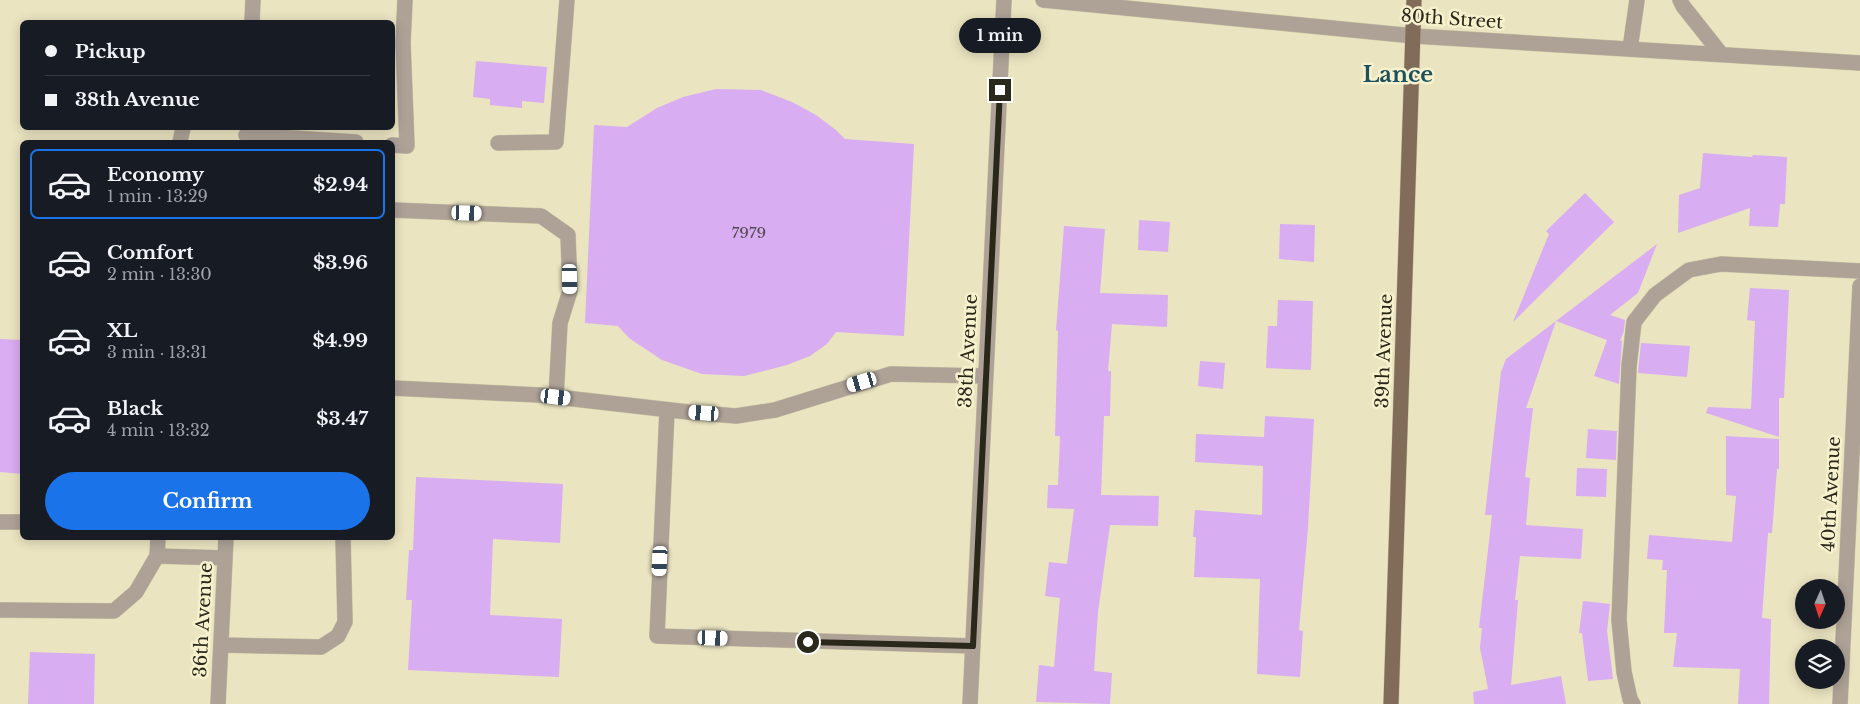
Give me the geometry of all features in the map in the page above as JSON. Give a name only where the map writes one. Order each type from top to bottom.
[{"type":"main road","name":"39th Avenue","points":[[1391,704],[1414,0]]},
{"type":"street","points":[[252,20],[253,0]]},
{"type":"street","points":[[400,145],[405,0]]},
{"type":"street","points":[[498,143],[556,142],[567,0]]},
{"type":"street","name":"38th Avenue","points":[[970,704],[1004,0]]},
{"type":"street","name":"80th Street","points":[[1043,0],[1414,36],[1860,63]]},
{"type":"street","points":[[1630,49],[1637,0]]},
{"type":"street","points":[[1680,0],[1682,6],[1720,54]]},
{"type":"street","points":[[246,135],[325,140]]},
{"type":"street","points":[[395,210],[541,216],[568,235],[570,291],[560,323],[556,397]]},
{"type":"street","points":[[1633,704],[1630,699],[1624,672],[1619,620],[1629,366],[1634,322],[1654,295],[1689,270],[1721,264],[1860,271]]},
{"type":"street","name":"40th Avenue","points":[[1840,704],[1860,286]]},
{"type":"street","points":[[395,388],[556,397],[736,416],[775,410],[891,374],[985,376]]},
{"type":"street","points":[[667,410],[657,636],[973,646]]},
{"type":"street","points":[[0,522],[20,522]]},
{"type":"street","points":[[0,610],[114,611],[136,592],[157,556],[158,540]]},
{"type":"street","name":"36th Avenue","points":[[218,704],[226,540]]},
{"type":"street","points":[[221,645],[321,646],[338,636],[345,622],[343,540]]},
{"type":"street","points":[[157,556],[225,558]]},
{"type":"building","points":[[476,61],[547,67],[544,103],[522,101],[522,108],[490,105],[490,99],[473,97]]},
{"type":"building","points":[[716,89],[761,90],[792,102],[816,115],[845,139],[914,144],[904,336],[836,332],[827,344],[810,356],[787,365],[744,376],[702,374],[662,360],[629,338],[618,326],[585,323],[594,125],[627,127],[657,108],[683,97]]},
{"type":"building","points":[[1703,153],[1752,157],[1753,155],[1787,157],[1785,204],[1780,204],[1778,227],[1749,226],[1750,208],[1678,233],[1679,195],[1700,188]]},
{"type":"building","points":[[1585,193],[1614,222],[1513,322],[1549,234],[1546,231]]},
{"type":"building","points":[[1139,220],[1170,222],[1168,252],[1138,250]]},
{"type":"building","points":[[1280,224],[1315,225],[1314,262],[1279,259]]},
{"type":"building","points":[[1064,226],[1105,229],[1100,293],[1168,295],[1167,327],[1112,324],[1108,371],[1111,371],[1110,416],[1104,416],[1101,495],[1159,496],[1158,526],[1110,525],[1098,612],[1094,671],[1112,673],[1110,704],[1036,702],[1039,665],[1054,667],[1060,598],[1045,596],[1049,562],[1067,564],[1074,509],[1047,508],[1048,485],[1058,485],[1060,436],[1055,436],[1058,331],[1056,330]]},
{"type":"building","points":[[1657,244],[1638,293],[1610,315],[1625,320],[1624,331],[1620,341],[1622,341],[1619,384],[1594,376],[1607,340],[1556,321]]},
{"type":"building","points":[[1750,288],[1789,290],[1784,398],[1779,398],[1779,437],[1706,413],[1708,407],[1751,409],[1755,321],[1747,320]]},
{"type":"building","points":[[1278,300],[1313,301],[1311,370],[1266,368],[1268,326],[1277,326]]},
{"type":"building","points":[[1556,321],[1526,408],[1533,408],[1525,477],[1530,478],[1526,525],[1583,529],[1581,559],[1520,556],[1515,600],[1518,600],[1511,685],[1561,676],[1566,704],[1474,704],[1473,692],[1488,689],[1480,648],[1482,628],[1479,628],[1492,515],[1485,515],[1501,372],[1506,359]]},
{"type":"building","points":[[0,339],[20,340],[20,474],[0,472]]},
{"type":"building","points":[[1641,343],[1690,346],[1687,377],[1638,373]]},
{"type":"building","points":[[1200,361],[1225,363],[1223,389],[1198,386]]},
{"type":"building","points":[[1265,416],[1314,419],[1308,528],[1299,630],[1303,631],[1300,677],[1257,674],[1260,579],[1194,577],[1196,537],[1193,537],[1195,510],[1262,515],[1263,466],[1195,462],[1196,434],[1264,437]]},
{"type":"building","points":[[1588,429],[1617,431],[1616,460],[1586,458]]},
{"type":"building","points":[[1726,436],[1779,439],[1779,469],[1777,469],[1772,533],[1768,533],[1762,618],[1771,619],[1769,704],[1738,704],[1740,669],[1673,667],[1677,633],[1664,633],[1667,570],[1662,570],[1663,560],[1647,559],[1649,535],[1732,542],[1736,496],[1726,495]]},
{"type":"building","points":[[1577,468],[1607,469],[1606,497],[1576,496]]},
{"type":"building","points":[[416,477],[563,484],[560,543],[493,539],[490,615],[562,619],[559,677],[408,670],[412,600],[406,600],[409,550],[413,550]]},
{"type":"building","points":[[1583,601],[1610,604],[1607,631],[1613,679],[1588,681],[1582,633],[1579,633]]},
{"type":"building","points":[[30,652],[95,654],[94,704],[28,704]]},
{"type":"district","name":"Lance","points":[[1398,74]]},
{"type":"route","points":[[808,642],[973,646],[1000,90]]}]
